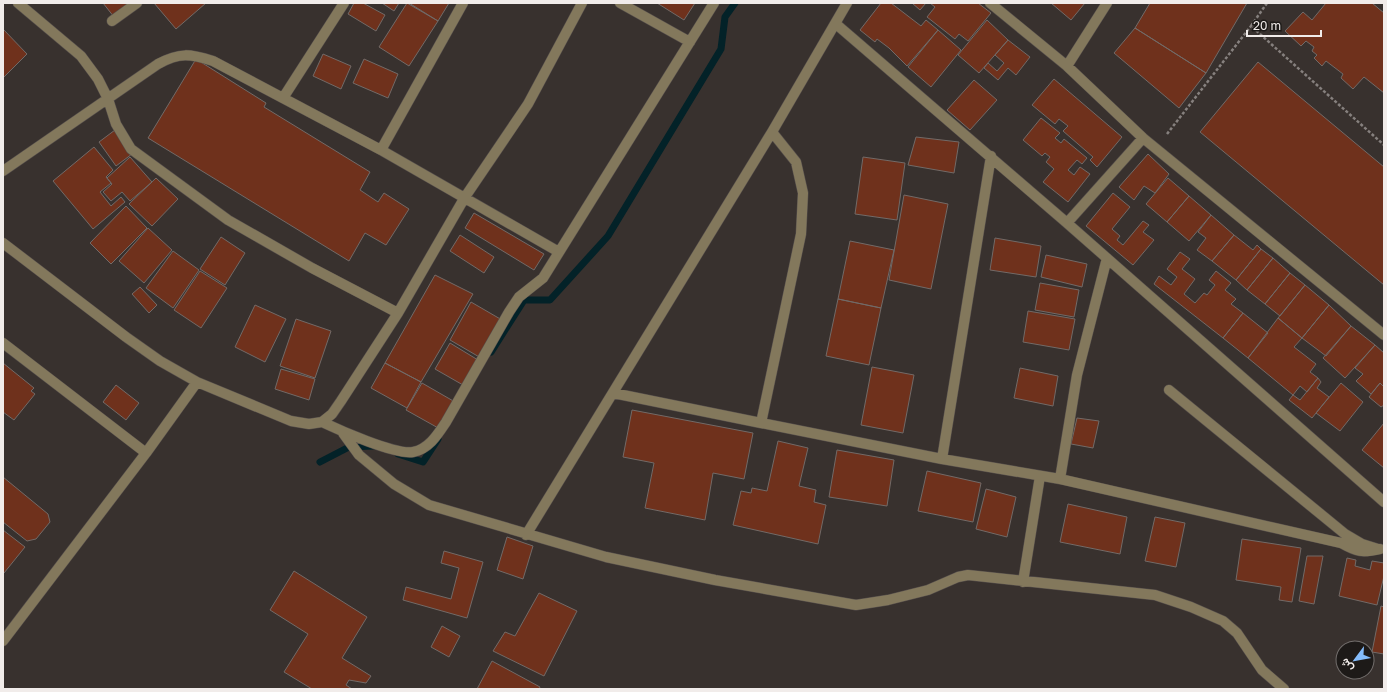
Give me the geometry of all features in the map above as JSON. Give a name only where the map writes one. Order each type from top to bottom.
[{"type":"street","points":[[19,3],[81,56],[98,79],[108,99],[116,124],[131,149],[228,220],[312,268],[398,313]]},
{"type":"street","points":[[112,21],[137,3]]},
{"type":"street","points":[[282,98],[344,3]]},
{"type":"street","points":[[381,150],[463,3]]},
{"type":"street","points":[[3,243],[126,337],[160,361],[197,382],[291,421],[308,424],[322,422],[332,414],[341,401],[398,313],[465,197],[528,104],[582,3]]},
{"type":"street","points":[[620,3],[690,42]]},
{"type":"street","points":[[322,422],[343,433],[402,452],[413,452],[426,446],[446,422],[519,297],[542,278],[559,252],[714,3]]},
{"type":"street","points":[[526,535],[772,132],[847,3]]},
{"type":"street","points":[[990,3],[1067,66],[1156,149],[1384,334]]},
{"type":"street","points":[[1067,66],[1107,3]]},
{"type":"street","points":[[836,24],[991,156],[1384,502]]},
{"type":"street","points":[[3,171],[158,64],[172,57],[190,54],[213,61],[381,150],[559,252]]},
{"type":"street","points":[[761,423],[801,234],[802,200],[796,162],[772,132]]},
{"type":"street","points":[[1066,223],[1143,138]]},
{"type":"street","points":[[942,459],[991,156]]},
{"type":"street","points":[[1060,479],[1077,375],[1107,258]]},
{"type":"street","points":[[3,343],[146,453]]},
{"type":"street","points":[[3,641],[146,453],[197,382]]},
{"type":"street","points":[[1169,390],[1345,534],[1362,544],[1382,548]]},
{"type":"street","points":[[614,393],[942,459],[1060,479],[1341,543],[1352,550],[1364,552],[1382,548]]},
{"type":"street","points":[[343,433],[359,455],[394,484],[429,505],[526,535],[606,557],[715,580],[856,605],[888,600],[928,590],[958,578],[968,576],[1155,595],[1191,607],[1222,621],[1237,633],[1262,670],[1284,689]]},
{"type":"street","points":[[1023,582],[1040,476]]},
{"type":"path","points":[[1156,149],[1267,3]]},
{"type":"path","points":[[1251,26],[1384,145]]},
{"type":"building","points":[[103,3],[133,3],[114,17]]},
{"type":"building","points":[[154,3],[206,3],[176,29]]},
{"type":"building","points":[[354,3],[363,3],[385,15],[376,31],[348,14]]},
{"type":"building","points":[[382,3],[399,3],[394,11]]},
{"type":"building","points":[[407,3],[438,21],[409,66],[379,47]]},
{"type":"building","points":[[409,3],[449,3],[438,21]]},
{"type":"building","points":[[657,3],[695,3],[684,20]]},
{"type":"building","points":[[881,3],[891,3],[921,26],[926,20],[938,30],[907,66],[889,48],[877,39],[875,42],[860,30]]},
{"type":"building","points":[[912,3],[926,3],[920,10]]},
{"type":"building","points":[[930,3],[978,3],[991,13],[968,41],[959,34],[955,39],[927,17],[935,7]]},
{"type":"building","points":[[1051,3],[1085,3],[1071,20]]},
{"type":"building","points":[[1150,3],[1247,3],[1206,73],[1135,28]]},
{"type":"building","points":[[1326,3],[1372,3],[1384,13],[1384,93],[1364,77],[1353,89],[1341,78],[1343,74],[1326,61],[1322,66],[1314,58],[1317,55],[1312,51],[1314,47],[1306,41],[1301,46],[1285,31],[1303,12],[1312,20]]},
{"type":"building","points":[[987,20],[1008,40],[979,73],[958,55]]},
{"type":"building","points":[[1135,28],[1206,73],[1179,108],[1114,53]]},
{"type":"building","points":[[3,29],[27,54],[3,78]]},
{"type":"building","points":[[938,30],[961,50],[931,87],[908,67]]},
{"type":"building","points":[[1008,40],[1030,57],[1016,75],[1008,68],[998,80],[984,68],[988,63],[997,71],[1004,63],[995,55]]},
{"type":"building","points":[[323,54],[351,66],[341,89],[313,76]]},
{"type":"building","points":[[196,59],[266,103],[264,107],[370,172],[360,190],[378,202],[384,193],[409,209],[386,245],[365,233],[349,261],[148,138]]},
{"type":"building","points":[[364,59],[398,74],[388,98],[353,83]]},
{"type":"building","points":[[1258,62],[1384,167],[1384,285],[1200,132]]},
{"type":"building","points":[[1054,79],[1122,137],[1097,167],[1090,160],[1093,157],[1063,131],[1068,126],[1059,119],[1055,124],[1032,105]]},
{"type":"building","points":[[974,80],[997,100],[970,130],[947,110]]},
{"type":"building","points":[[1041,118],[1060,133],[1055,138],[1061,143],[1064,139],[1087,158],[1082,164],[1077,160],[1068,170],[1074,175],[1080,167],[1090,174],[1068,202],[1043,182],[1054,169],[1046,162],[1050,157],[1045,153],[1042,156],[1023,140]]},
{"type":"building","points":[[115,130],[132,154],[116,166],[99,142]]},
{"type":"building","points":[[916,137],[959,142],[954,173],[908,165]]},
{"type":"building","points":[[94,147],[113,170],[106,177],[111,183],[100,192],[111,206],[121,197],[125,202],[93,229],[53,181]]},
{"type":"building","points":[[1148,154],[1169,174],[1155,193],[1144,186],[1134,200],[1119,187]]},
{"type":"building","points":[[130,157],[152,182],[130,201],[122,192],[111,201],[103,192],[112,184],[107,178]]},
{"type":"building","points":[[863,157],[905,163],[897,220],[855,214]]},
{"type":"building","points":[[156,178],[178,199],[152,226],[129,204]]},
{"type":"building","points":[[1168,178],[1189,196],[1167,222],[1146,204]]},
{"type":"building","points":[[1113,193],[1130,207],[1112,229],[1120,236],[1117,240],[1123,245],[1143,221],[1149,225],[1143,232],[1154,240],[1133,265],[1086,226]]},
{"type":"building","points":[[904,195],[948,204],[931,289],[889,280]]},
{"type":"building","points":[[1189,196],[1211,215],[1189,241],[1167,222]]},
{"type":"building","points":[[126,206],[147,228],[111,264],[90,243]]},
{"type":"building","points":[[474,213],[544,254],[534,270],[465,228]]},
{"type":"building","points":[[1211,215],[1234,235],[1212,261],[1197,250],[1206,238],[1198,232]]},
{"type":"building","points":[[148,228],[172,250],[144,283],[119,261]]},
{"type":"building","points":[[460,235],[494,257],[484,273],[450,251]]},
{"type":"building","points":[[1234,235],[1253,250],[1257,245],[1261,249],[1236,280],[1212,261]]},
{"type":"building","points":[[221,237],[245,253],[225,285],[200,269]]},
{"type":"building","points":[[995,238],[1041,246],[1036,277],[990,270]]},
{"type":"building","points":[[850,241],[894,250],[881,308],[838,299]]},
{"type":"building","points":[[1261,249],[1273,258],[1247,290],[1236,280]]},
{"type":"building","points":[[173,251],[199,270],[173,308],[146,288]]},
{"type":"building","points":[[1180,252],[1190,259],[1182,269],[1195,279],[1184,294],[1195,303],[1204,293],[1207,295],[1215,285],[1209,280],[1216,271],[1231,283],[1225,290],[1236,299],[1231,304],[1243,313],[1223,338],[1154,284],[1159,276],[1171,285],[1177,277],[1167,269]]},
{"type":"building","points":[[1046,255],[1087,264],[1082,287],[1041,277]]},
{"type":"building","points":[[1273,258],[1290,273],[1265,304],[1247,290]]},
{"type":"building","points":[[200,271],[227,288],[201,328],[174,310]]},
{"type":"building","points":[[1290,273],[1305,285],[1280,316],[1265,304]]},
{"type":"building","points":[[435,275],[473,294],[421,382],[385,363]]},
{"type":"building","points":[[1040,283],[1079,290],[1074,317],[1035,310]]},
{"type":"building","points":[[1305,285],[1329,305],[1302,338],[1278,318]]},
{"type":"building","points":[[140,287],[157,305],[149,313],[132,294]]},
{"type":"building","points":[[838,299],[881,308],[869,365],[826,356]]},
{"type":"building","points":[[471,302],[502,320],[481,358],[450,340]]},
{"type":"building","points":[[255,305],[286,319],[265,362],[235,347]]},
{"type":"building","points":[[1329,305],[1351,326],[1326,356],[1302,338]]},
{"type":"building","points":[[1028,311],[1075,319],[1069,350],[1023,342]]},
{"type":"building","points":[[1243,313],[1268,333],[1248,358],[1223,338]]},
{"type":"building","points":[[1278,318],[1302,338],[1294,347],[1316,364],[1310,372],[1318,378],[1307,392],[1300,386],[1293,395],[1248,358]]},
{"type":"building","points":[[296,319],[331,331],[315,378],[280,366]]},
{"type":"building","points":[[1351,326],[1375,345],[1345,378],[1323,358]]},
{"type":"building","points":[[450,343],[478,360],[463,385],[435,369]]},
{"type":"building","points":[[1375,345],[1384,353],[1384,387],[1380,383],[1371,394],[1356,381],[1363,374],[1355,368]]},
{"type":"building","points":[[3,363],[34,388],[31,391],[35,394],[14,420],[3,412]]},
{"type":"building","points":[[385,363],[421,382],[407,408],[371,388]]},
{"type":"building","points":[[872,367],[914,375],[903,433],[861,425]]},
{"type":"building","points":[[1020,368],[1058,376],[1053,406],[1014,398]]},
{"type":"building","points":[[281,369],[315,379],[309,400],[275,389]]},
{"type":"building","points":[[1318,378],[1321,382],[1317,388],[1329,397],[1312,418],[1289,400],[1293,395],[1300,400]]},
{"type":"building","points":[[422,383],[455,402],[440,429],[406,410]]},
{"type":"building","points":[[1341,383],[1363,402],[1340,431],[1316,413]]},
{"type":"building","points":[[1380,383],[1384,387],[1384,405],[1381,407],[1369,397]]},
{"type":"building","points":[[116,385],[139,403],[126,420],[103,402]]},
{"type":"building","points":[[632,410],[753,433],[744,479],[713,473],[705,520],[645,508],[654,463],[623,457]]},
{"type":"building","points":[[1077,418],[1099,421],[1093,448],[1071,444]]},
{"type":"building","points":[[1384,423],[1384,468],[1362,450]]},
{"type":"building","points":[[778,441],[808,448],[799,486],[816,490],[814,502],[826,505],[818,544],[733,525],[741,491],[751,493],[752,488],[767,491]]},
{"type":"building","points":[[837,450],[894,460],[887,506],[829,497]]},
{"type":"building","points":[[927,471],[981,483],[973,522],[918,511]]},
{"type":"building","points":[[3,477],[48,514],[50,522],[36,539],[27,541],[3,522]]},
{"type":"building","points":[[986,489],[1016,497],[1007,537],[976,529]]},
{"type":"building","points":[[1068,504],[1127,517],[1120,554],[1060,542]]},
{"type":"building","points":[[1155,517],[1185,523],[1176,567],[1145,561]]},
{"type":"building","points":[[3,530],[25,547],[4,573],[3,572]]},
{"type":"building","points":[[507,537],[533,546],[523,579],[497,570]]},
{"type":"building","points":[[1242,539],[1301,548],[1292,602],[1279,600],[1281,587],[1236,580]]},
{"type":"building","points":[[444,551],[483,562],[467,618],[403,600],[406,587],[451,599],[459,568],[441,563]]},
{"type":"building","points":[[1307,556],[1323,556],[1314,604],[1299,601]]},
{"type":"building","points":[[1347,558],[1356,560],[1355,566],[1370,570],[1372,561],[1384,563],[1384,576],[1377,605],[1339,596]]},
{"type":"building","points":[[294,571],[367,617],[342,658],[371,676],[366,683],[349,680],[346,685],[352,689],[312,689],[284,672],[308,634],[270,610]]},
{"type":"building","points":[[539,593],[577,611],[544,676],[493,651],[505,632],[515,636]]},
{"type":"building","points":[[1381,606],[1384,607],[1384,654],[1375,652],[1374,640]]},
{"type":"building","points":[[442,626],[460,636],[449,657],[431,647]]},
{"type":"building","points":[[492,661],[540,687],[539,689],[477,689]]},
{"type":"waterway","points":[[491,352],[524,300],[550,300],[608,236],[721,49],[725,17],[735,3]]},
{"type":"waterway","points":[[398,454],[423,462],[438,439]]},
{"type":"waterway","points":[[320,462],[349,447],[373,446]]}]
